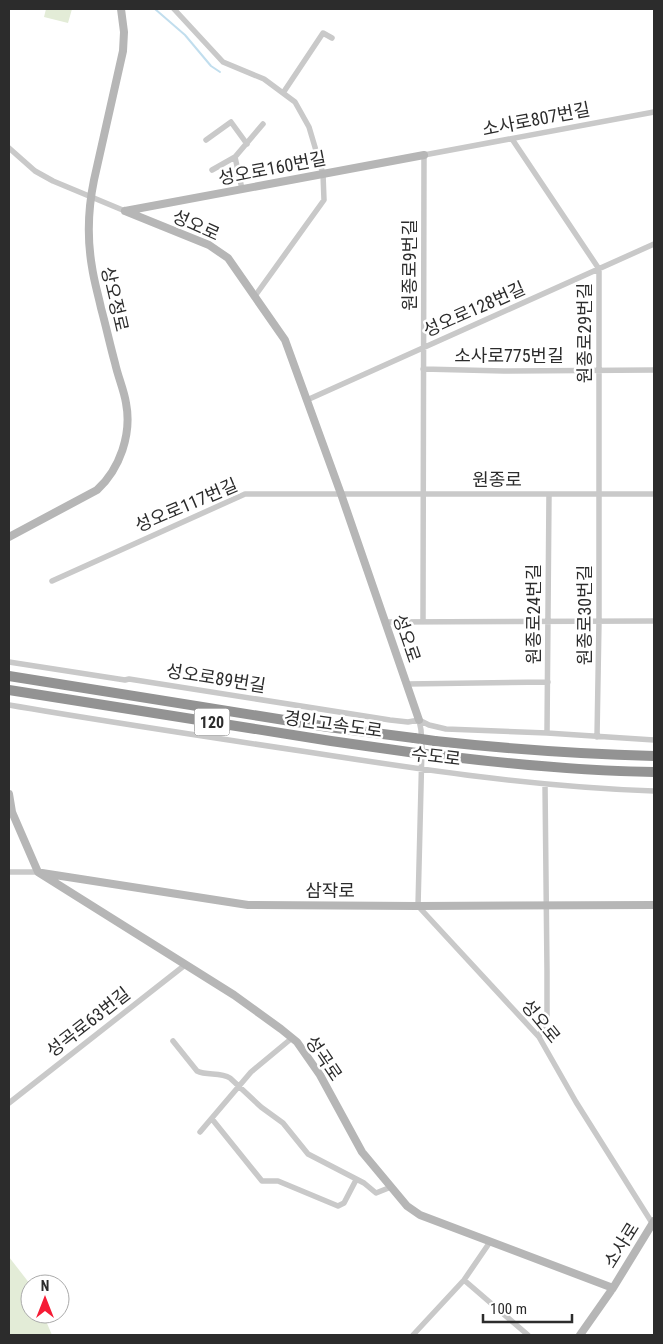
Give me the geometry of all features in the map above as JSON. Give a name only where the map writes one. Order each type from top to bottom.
[{"type":"highway","name":"경인고속도로","points":[[9,676],[328,727],[435,741],[506,749],[654,756]]},
{"type":"highway","name":"경인고속도로","points":[[9,690],[321,740],[416,753],[588,770],[654,772]]},
{"type":"street","name":"상오정로","points":[[9,536],[97,490],[115,466],[122,452],[126,437],[128,422],[127,405],[92,269],[89,248],[91,196],[124,51],[121,9]]},
{"type":"street","points":[[174,9],[223,62],[264,79],[295,102],[309,127],[323,174],[324,200],[255,296]]},
{"type":"street","points":[[283,93],[323,33],[332,38]]},
{"type":"street","name":"소사로807번길","points":[[424,155],[654,112]]},
{"type":"street","points":[[206,140],[230,122],[246,144]]},
{"type":"street","points":[[212,170],[235,157],[263,124]]},
{"type":"street","name":"원종로29번길","points":[[512,138],[599,269],[599,494]]},
{"type":"street","name":"성오로","points":[[9,148],[35,171],[53,181],[209,245],[228,258],[286,340],[419,720],[422,736],[422,770],[418,906],[539,1037],[576,1102],[654,1224]]},
{"type":"street","name":"성오로160번길","points":[[125,211],[424,155]]},
{"type":"street","name":"원종로9번길","points":[[423,622],[424,155]]},
{"type":"street","points":[[235,157],[242,189]]},
{"type":"street","name":"성오로128번길","points":[[307,400],[654,244]]},
{"type":"street","name":"소사로775번길","points":[[423,369],[504,371],[654,370]]},
{"type":"street","name":"성오로117번길","points":[[52,581],[245,494],[341,494]]},
{"type":"street","name":"원종로","points":[[341,494],[654,494]]},
{"type":"street","name":"원종로24번길","points":[[547,733],[549,494]]},
{"type":"street","name":"원종로30번길","points":[[597,736],[599,494]]},
{"type":"street","points":[[385,622],[654,621]]},
{"type":"street","name":"성오로89번길","points":[[9,662],[390,720],[408,722],[419,720]]},
{"type":"street","points":[[407,684],[548,682]]},
{"type":"street","name":"수도로","points":[[9,705],[123,725],[422,770],[610,790],[654,791]]},
{"type":"street","points":[[419,720],[429,725],[446,729],[654,740]]},
{"type":"street","points":[[539,1037],[546,1016],[545,784]]},
{"type":"street","points":[[9,794],[12,812],[38,872]]},
{"type":"street","name":"삼작로","points":[[9,872],[38,872],[248,905],[654,905]]},
{"type":"street","name":"성곡로","points":[[38,872],[234,995],[292,1038],[306,1054],[320,1075],[362,1152],[407,1206],[420,1215],[613,1288]]},
{"type":"street","name":"성곡로63번길","points":[[9,1104],[186,965]]},
{"type":"street","points":[[200,1132],[252,1072],[292,1038]]},
{"type":"street","points":[[173,1042],[197,1071],[202,1074],[225,1075],[230,1078],[283,1123],[308,1154],[364,1183],[376,1193],[391,1187]]},
{"type":"street","points":[[212,1118],[262,1181],[278,1181],[338,1206],[344,1203],[356,1180]]},
{"type":"street","name":"소사로","points":[[580,1335],[654,1224]]},
{"type":"street","points":[[413,1335],[464,1280],[490,1242]]},
{"type":"street","points":[[464,1280],[528,1335]]},
{"type":"green space","points":[[46,9],[72,9],[68,23],[44,17]]},
{"type":"green space","points":[[9,1257],[22,1274],[20,1274],[20,1324],[47,1324],[52,1335],[9,1335]]},
{"type":"waterway","points":[[155,9],[185,35],[211,66],[220,72]]}]
